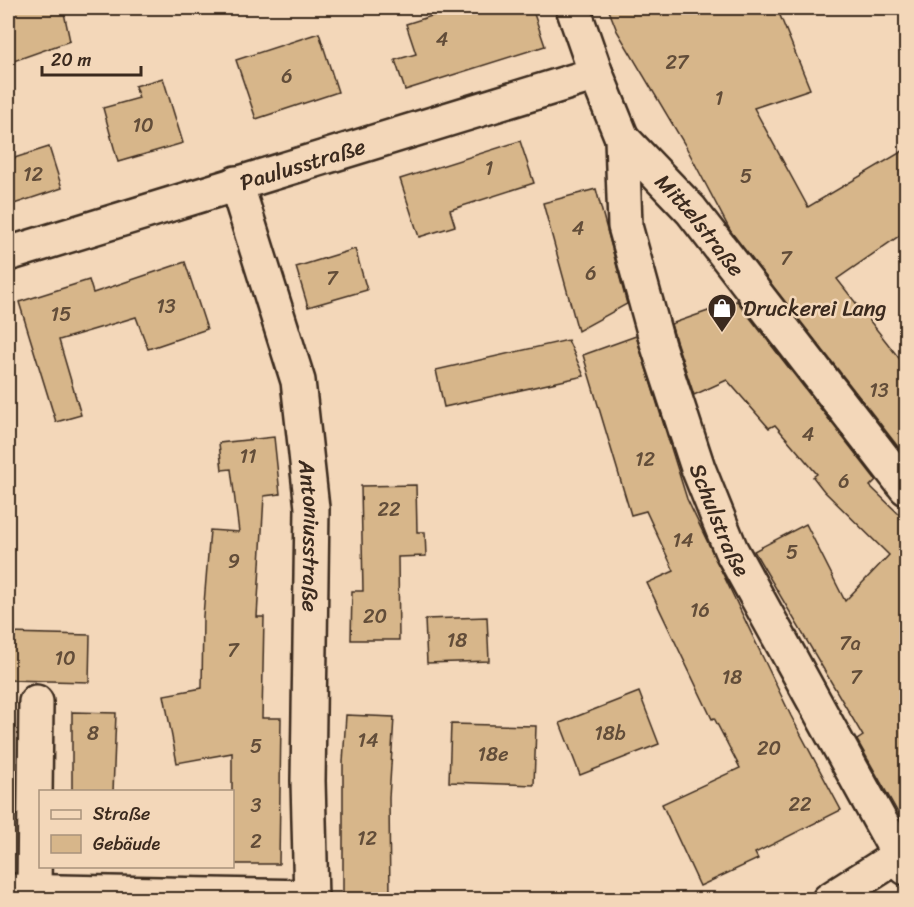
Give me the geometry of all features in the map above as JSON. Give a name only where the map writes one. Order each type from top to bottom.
[{"type":"street","points":[[573,8],[622,138]]},
{"type":"street","name":"Paulusstraße","points":[[8,254],[596,74]]},
{"type":"street","name":"Mittelstraße","points":[[622,138],[691,210],[906,488]]},
{"type":"street","name":"Schulstraße","points":[[622,138],[625,226],[658,346],[698,468],[731,550],[902,862]]},
{"type":"street","name":"Antoniusstraße","points":[[236,183],[298,381],[312,508],[308,781],[311,898]]},
{"type":"street","points":[[36,702],[21,891],[311,898]]},
{"type":"street","points":[[829,900],[902,862]]},
{"type":"building","points":[[8,8],[63,8],[70,41],[8,63]]},
{"type":"building","points":[[457,8],[532,8],[545,46],[405,90],[395,60],[416,54],[406,24]]},
{"type":"building","points":[[608,8],[777,8],[810,89],[754,108],[808,207],[906,149],[906,231],[837,279],[906,367],[906,457],[731,232],[685,145],[617,31]]},
{"type":"building","points":[[319,33],[338,92],[256,119],[236,60]]},
{"type":"building","points":[[163,78],[183,143],[118,162],[103,108],[139,98],[135,86]]},
{"type":"building","points":[[520,141],[534,183],[450,210],[455,226],[419,237],[400,179]]},
{"type":"building","points":[[49,147],[62,188],[8,206],[8,160]]},
{"type":"building","points":[[596,189],[627,304],[578,331],[543,203]]},
{"type":"building","points":[[355,249],[367,290],[308,307],[296,267]]},
{"type":"building","points":[[185,262],[207,329],[148,349],[136,317],[59,340],[81,415],[56,422],[19,302],[89,280],[93,293]]},
{"type":"building","points":[[737,301],[876,480],[870,486],[906,521],[906,827],[857,740],[863,736],[754,551],[806,524],[845,601],[889,555],[824,491],[813,477],[817,474],[775,425],[769,428],[727,380],[694,395],[676,341],[671,324]]},
{"type":"building","points":[[636,336],[687,499],[791,716],[841,810],[755,853],[758,859],[700,886],[662,804],[740,768],[714,718],[712,719],[647,583],[674,571],[646,511],[631,515],[583,355]]},
{"type":"building","points":[[568,340],[584,376],[444,407],[436,370]]},
{"type":"building","points":[[274,437],[280,494],[264,496],[257,617],[264,617],[262,718],[281,718],[279,864],[234,864],[232,753],[177,763],[164,695],[202,688],[203,616],[210,530],[239,532],[231,469],[222,470],[219,443]]},
{"type":"building","points":[[416,485],[417,532],[425,532],[426,556],[398,557],[399,640],[351,640],[352,591],[363,591],[361,486]]},
{"type":"building","points":[[487,617],[489,661],[427,663],[425,619]]},
{"type":"building","points":[[8,633],[90,635],[89,682],[8,680]]},
{"type":"building","points":[[639,692],[659,744],[580,775],[560,723]]},
{"type":"building","points":[[72,712],[116,713],[113,790],[72,790]]},
{"type":"building","points":[[346,715],[394,717],[389,798],[390,900],[343,900],[343,762]]},
{"type":"building","points":[[451,724],[536,726],[534,785],[449,782]]},
{"type":"place","name":"Druckerei Lang","points":[[722,334]]}]
